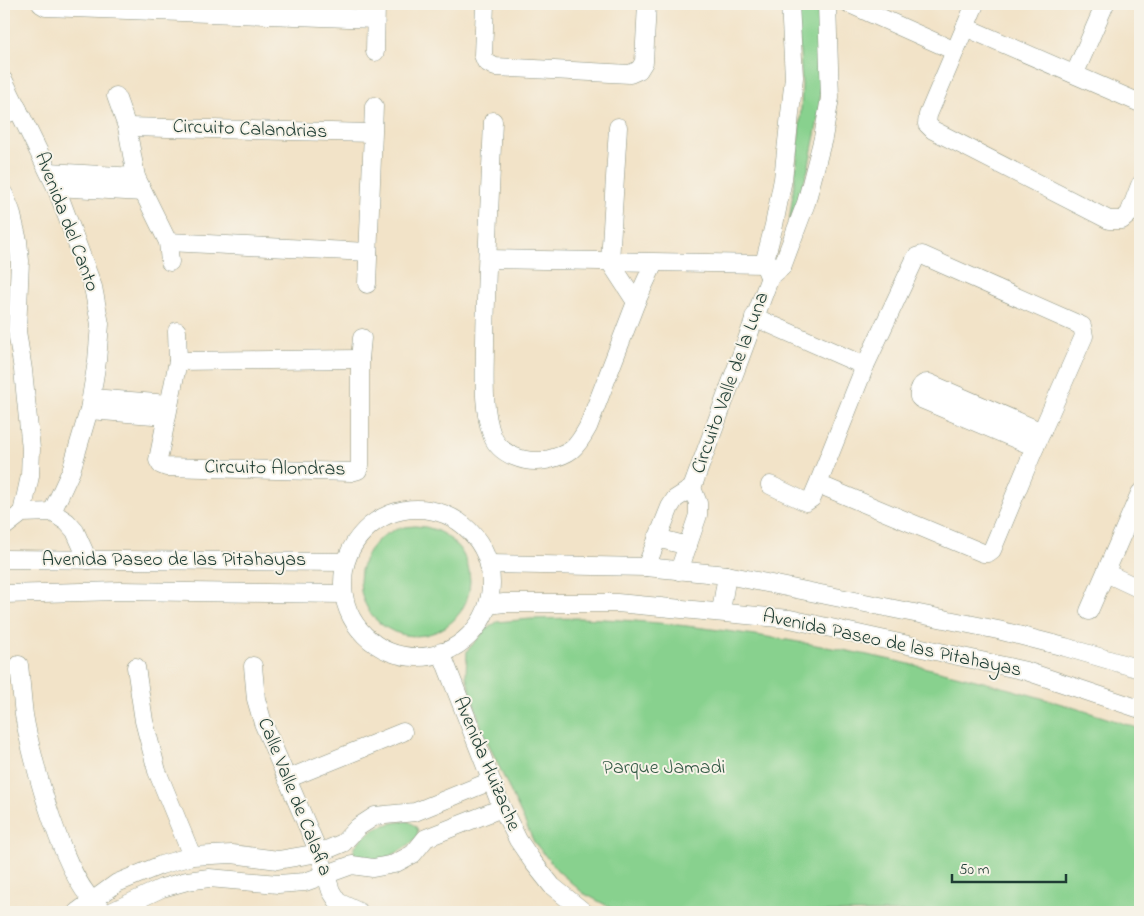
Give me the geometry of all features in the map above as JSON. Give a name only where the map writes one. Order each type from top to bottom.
[{"type":"street","points":[[41,4],[46,7],[375,11],[375,52]]},
{"type":"street","points":[[485,4],[483,55],[486,62],[495,66],[630,74],[639,70],[644,62],[647,4]]},
{"type":"street","name":"Circuito Valle de la Luna","points":[[772,269],[774,225],[783,179],[794,77],[790,4]]},
{"type":"street","name":"Circuito Valle de la Luna","points":[[646,567],[675,499],[692,488],[772,269],[806,203],[823,138],[830,98],[827,4]]},
{"type":"street","points":[[850,4],[955,51]]},
{"type":"street","points":[[975,4],[928,115],[927,124],[933,130],[1109,220],[1122,220],[1129,214],[1140,185]]},
{"type":"street","points":[[1075,74],[1105,4]]},
{"type":"street","points":[[965,27],[1140,103]]},
{"type":"street","name":"Avenida del Canto","points":[[4,81],[11,112],[52,179],[93,287],[100,324],[97,361],[90,404],[70,471],[52,512]]},
{"type":"street","points":[[116,96],[127,127],[140,184],[168,242],[170,262]]},
{"type":"street","points":[[367,284],[374,106]]},
{"type":"street","points":[[493,121],[486,312],[485,399],[492,436],[501,448],[517,459],[540,461],[563,456],[578,444],[588,427],[636,302],[654,263]]},
{"type":"street","points":[[618,126],[610,262],[636,302]]},
{"type":"street","name":"Circuito Calandrias","points":[[127,127],[372,133]]},
{"type":"street","points":[[52,179],[140,184]]},
{"type":"street","points":[[4,194],[11,211],[18,241],[20,261],[10,323],[23,370],[31,449],[30,476],[22,513]]},
{"type":"street","points":[[168,242],[368,252]]},
{"type":"street","points":[[770,485],[806,502],[812,498],[865,366],[916,257],[922,255],[1082,326],[1084,336],[992,550],[988,553],[984,553],[818,484]]},
{"type":"street","points":[[488,259],[654,263],[772,269]]},
{"type":"street","points":[[754,317],[865,366]]},
{"type":"street","name":"Circuito Alondras","points":[[178,331],[178,360],[158,460],[161,466],[166,467],[351,472],[358,470],[360,465],[360,360],[362,338]]},
{"type":"street","points":[[178,360],[360,360]]},
{"type":"street","points":[[925,382],[929,383],[1039,439],[921,399],[918,393],[922,384],[925,382]]},
{"type":"street","points":[[90,404],[168,410]]},
{"type":"street","name":"Circuito Valle de la Luna","points":[[680,571],[699,508],[692,488]]},
{"type":"street","points":[[1089,611],[1140,493]]},
{"type":"street","points":[[418,508],[441,513],[463,524],[479,542],[489,564],[491,584],[488,605],[480,623],[467,638],[450,649],[432,656],[409,657],[387,651],[368,639],[353,622],[343,594],[342,582],[345,562],[355,540],[372,523],[394,512],[418,508]]},
{"type":"street","points":[[4,527],[22,513],[52,512],[67,522],[75,531],[88,560]]},
{"type":"street","points":[[658,538],[688,546]]},
{"type":"street","name":"Avenida Paseo de las Pitahayas","points":[[4,559],[345,562]]},
{"type":"street","name":"Avenida Paseo de las Pitahayas","points":[[489,564],[646,567],[727,575],[998,630],[1065,647],[1140,670]]},
{"type":"street","points":[[1106,573],[1140,589]]},
{"type":"street","points":[[721,611],[727,575]]},
{"type":"street","name":"Avenida Paseo de las Pitahayas","points":[[4,594],[120,591],[343,594]]},
{"type":"street","name":"Avenida Paseo de las Pitahayas","points":[[488,605],[504,603],[617,603],[790,618],[1026,671],[1140,709]]},
{"type":"street","name":"Avenida Huizache","points":[[441,652],[502,808],[518,840],[532,862],[552,886],[584,912]]},
{"type":"street","points":[[19,665],[24,715],[36,766],[59,838],[76,877],[92,901],[110,912],[162,888],[210,878],[278,884],[305,882],[352,865],[373,868],[394,864],[413,854],[426,838],[502,808]]},
{"type":"street","name":"Calle Valle de Calafia","points":[[253,666],[256,699],[261,715],[319,853],[331,891],[338,902],[359,912]]},
{"type":"street","points":[[136,667],[144,721],[156,771],[192,856]]},
{"type":"street","points":[[287,779],[403,732]]},
{"type":"street","points":[[77,912],[116,883],[161,865],[192,856],[232,854],[278,860],[319,853],[343,843],[358,827],[375,816],[415,812],[491,781]]},
{"type":"street","points":[[415,812],[426,838]]},
{"type":"street","points":[[343,843],[352,865]]},
{"type":"green space","points":[[809,6],[817,11],[821,26],[820,110],[808,170],[789,224],[801,109],[802,85],[798,24],[800,13]]},
{"type":"green space","points":[[415,526],[436,530],[454,542],[466,560],[470,581],[466,602],[454,620],[436,632],[415,636],[394,632],[376,620],[364,602],[360,581],[364,560],[376,542],[394,530]]},
{"type":"green space","name":"Parque Jamadi","points":[[579,618],[683,626],[761,636],[832,648],[965,677],[1053,701],[1140,729],[1140,912],[619,912],[583,893],[558,871],[534,842],[482,730],[466,676],[467,651],[485,630],[497,622]]},
{"type":"green space","points":[[407,821],[415,826],[418,832],[415,839],[409,845],[384,858],[375,860],[357,859],[354,854],[354,848],[365,836],[384,825]]}]
